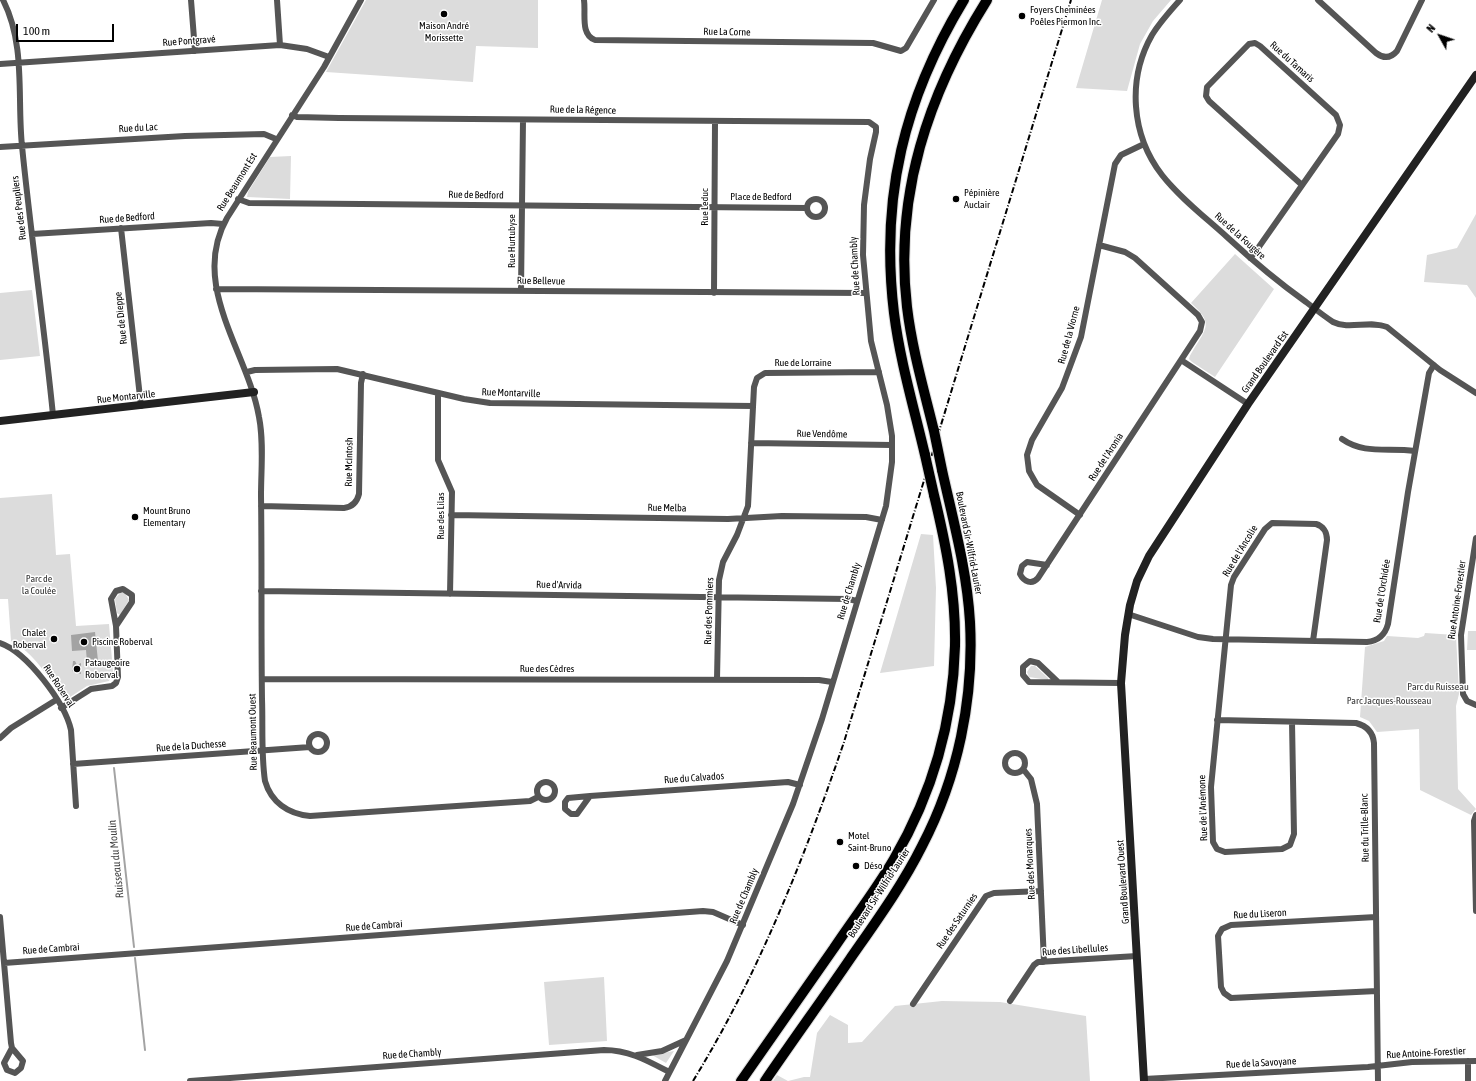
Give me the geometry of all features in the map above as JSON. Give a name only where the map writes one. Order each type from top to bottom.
[{"type":"main road","name":"Boulevard Sir-Wilfrid-Laurier","points":[[741,1081],[883,876],[911,828],[932,776],[942,742],[949,706],[955,645],[952,583],[894,314],[890,257],[891,216],[899,157],[914,102],[938,44],[964,0]]},
{"type":"main road","name":"Boulevard Sir-Wilfrid-Laurier","points":[[765,1081],[909,870],[935,819],[953,768],[967,703],[971,664],[971,635],[965,576],[934,431],[912,340],[907,307],[904,254],[908,204],[914,167],[931,108],[956,53],[987,0]]},
{"type":"street","name":"Rue des Peupliers","points":[[3,0],[14,29],[18,63],[22,146],[53,415]]},
{"type":"street","points":[[191,0],[195,51]]},
{"type":"street","points":[[277,0],[280,45]]},
{"type":"street","name":"Rue Beaumont Est","points":[[254,392],[223,316],[216,289],[217,248],[223,224],[276,139],[330,57],[361,0]]},
{"type":"street","name":"Rue La Corne","points":[[584,0],[586,33],[590,38],[596,40],[873,43],[902,51],[906,48],[934,0]]},
{"type":"street","name":"Rue de la Fougère","points":[[1180,0],[1152,35],[1140,66],[1136,98],[1139,126],[1144,144],[1156,167],[1171,186],[1280,284],[1338,324],[1378,324],[1387,327],[1434,365],[1476,393]]},
{"type":"street","points":[[1318,0],[1376,54],[1385,57],[1392,56],[1398,49],[1422,0]]},
{"type":"street","name":"Rue du Tamaris","points":[[1250,258],[1302,185],[1339,132],[1339,121],[1336,115],[1260,46],[1255,43],[1248,44],[1207,87],[1206,96],[1209,101],[1302,185]]},
{"type":"street","name":"Rue Pontgravé","points":[[0,64],[280,45],[314,51],[330,57]]},
{"type":"street","name":"Grand Boulevard Est","points":[[1121,683],[1128,614],[1137,581],[1149,556],[1248,404],[1476,75]]},
{"type":"street","name":"Rue de la Régence","points":[[292,115],[310,118],[869,122],[874,124]]},
{"type":"street","name":"Rue Hurtubyse","points":[[521,291],[523,120]]},
{"type":"street","name":"Rue Leduc","points":[[714,293],[715,122]]},
{"type":"street","name":"Rue de Chambly","points":[[190,1081],[298,1076],[604,1050],[621,1051],[635,1055],[669,1072],[715,986],[743,925],[800,785],[882,520],[889,491],[892,445],[889,412],[871,341],[866,294],[864,217],[869,170],[877,130],[874,124]]},
{"type":"street","name":"Rue du Lac","points":[[0,147],[185,136],[264,134],[276,139]]},
{"type":"street","name":"Rue de la Viorne","points":[[1080,516],[1037,485],[1029,471],[1027,455],[1032,440],[1062,388],[1077,352],[1085,323],[1115,162],[1121,155],[1144,144]]},
{"type":"street","name":"Rue de Bedford","points":[[238,199],[249,203],[715,207]]},
{"type":"street","name":"Place de Bedford","points":[[715,207],[807,208]]},
{"type":"street","name":"Rue de Bedford","points":[[32,234],[211,223],[223,224]]},
{"type":"street","name":"Rue de Dieppe","points":[[121,228],[141,406]]},
{"type":"street","name":"Rue de l'Aronia","points":[[1047,565],[1201,329],[1202,322],[1199,316],[1133,256],[1099,245]]},
{"type":"street","name":"Rue Bellevue","points":[[216,289],[866,294]]},
{"type":"street","points":[[1181,360],[1248,404]]},
{"type":"street","name":"Rue de l'Orchidée","points":[[1128,614],[1198,636],[1226,640],[1370,642],[1378,640],[1385,632],[1388,623],[1429,372],[1434,365]]},
{"type":"street","name":"Rue Montarville","points":[[247,372],[326,368],[363,374],[438,393],[490,403],[753,406]]},
{"type":"street","name":"Rue de Lorraine","points":[[753,406],[755,381],[758,376],[763,373],[879,372]]},
{"type":"street","name":"Rue McIntosh","points":[[261,506],[344,508],[356,502],[358,494],[361,383],[363,374]]},
{"type":"street","name":"Rue Montarville","points":[[0,421],[254,392]]},
{"type":"street","name":"Rue Beaumont Ouest","points":[[254,392],[261,429],[261,591],[264,775],[269,792],[283,807],[301,815],[315,816],[530,801],[538,796]]},
{"type":"street","name":"Rue des Lilas","points":[[438,393],[438,460],[451,490],[450,594]]},
{"type":"street","name":"Rue des Pommiers","points":[[717,680],[718,598],[723,562],[735,540],[748,506],[753,406]]},
{"type":"street","points":[[1342,439],[1353,446],[1363,449],[1415,451]]},
{"type":"street","name":"Rue Vendôme","points":[[751,443],[892,445]]},
{"type":"street","name":"Rue Melba","points":[[451,515],[744,518],[782,516],[866,517],[882,520]]},
{"type":"street","name":"Rue de l'Ancolie","points":[[1226,640],[1232,581],[1267,526],[1272,523],[1279,522],[1316,524],[1322,527],[1326,533],[1327,540],[1313,641]]},
{"type":"street","name":"Rue Antoine-Forestier","points":[[1476,538],[1461,635],[1463,694],[1467,701],[1476,705]]},
{"type":"street","points":[[61,708],[91,689],[110,687],[117,681],[116,626],[111,599],[116,591],[123,589],[132,595],[132,602],[116,626]]},
{"type":"street","name":"Rue d'Arvida","points":[[261,591],[848,599],[857,601]]},
{"type":"street","name":"Rue de l'Anémone","points":[[1226,640],[1211,787],[1212,837],[1216,848],[1225,852],[1282,849],[1288,846],[1292,841],[1294,834],[1292,722]]},
{"type":"street","name":"Rue Roberval","points":[[0,643],[11,647],[35,668],[69,723],[76,806]]},
{"type":"street","points":[[1058,682],[1036,661],[1028,662],[1023,667],[1023,675],[1029,682],[1121,683]]},
{"type":"street","name":"Rue des Cèdres","points":[[262,679],[820,680],[832,682]]},
{"type":"street","name":"Grand Boulevard Ouest","points":[[1121,683],[1144,1080]]},
{"type":"street","points":[[0,738],[11,728],[56,700]]},
{"type":"street","name":"Rue du Trille-Blanc","points":[[1217,720],[1356,723],[1366,727],[1372,735],[1374,743],[1378,1081]]},
{"type":"street","name":"Rue de la Duchesse","points":[[73,764],[310,747]]},
{"type":"street","name":"Rue des Monarques","points":[[1023,769],[1031,779],[1036,797],[1044,962]]},
{"type":"street","name":"Rue du Calvados","points":[[590,796],[788,782],[800,785]]},
{"type":"street","points":[[1476,815],[1474,821],[1476,911]]},
{"type":"street","name":"Rue des Saturnies","points":[[913,1004],[986,896],[992,893],[1041,891]]},
{"type":"street","name":"Rue de Cambrai","points":[[4,963],[703,911],[713,912],[743,925]]},
{"type":"street","points":[[0,917],[12,1048]]},
{"type":"street","name":"Rue du Liseron","points":[[1376,917],[1228,925],[1221,930],[1218,939],[1221,987],[1225,995],[1231,998],[1377,990]]},
{"type":"street","name":"Rue des Libellules","points":[[1010,1001],[1034,965],[1044,962],[1138,956]]},
{"type":"street","name":"Rue de Chambly","points":[[635,1055],[662,1051],[686,1040]]},
{"type":"street","name":"Rue Antoine-Forestier","points":[[1378,1066],[1412,1062],[1476,1060]]},
{"type":"street","points":[[1468,1061],[1468,1081]]},
{"type":"street","name":"Rue de la Savoyane","points":[[1144,1080],[1226,1078],[1378,1066]]},
{"type":"street","points":[[665,1081],[669,1072]]},
{"type":"green space","points":[[366,0],[538,0],[538,48],[476,46],[473,82],[326,72]]},
{"type":"green space","points":[[1102,0],[1171,0],[1153,21],[1140,44],[1127,91],[1076,88]]},
{"type":"green space","points":[[291,156],[290,199],[247,197],[248,192],[270,157]]},
{"type":"green space","points":[[1476,214],[1476,298],[1467,285],[1424,282],[1427,255],[1457,248]]},
{"type":"green space","points":[[1235,254],[1274,289],[1215,377],[1189,359],[1203,334],[1206,324],[1205,319],[1191,303]]},
{"type":"green space","points":[[32,290],[40,356],[0,360],[0,293]]},
{"type":"green space","name":"Parc de la Coulée","points":[[52,494],[56,555],[70,554],[76,626],[109,624],[113,672],[109,681],[87,686],[67,699],[61,697],[46,673],[34,658],[11,641],[8,599],[0,599],[0,498]]},
{"type":"green space","points":[[921,534],[933,535],[936,588],[934,666],[880,673]]},
{"type":"green space","points":[[120,593],[125,593],[129,600],[120,615],[117,613],[115,599]]},
{"type":"green space","points":[[1468,631],[1476,631],[1476,650],[1467,650]]},
{"type":"green space","points":[[1425,633],[1456,635],[1459,694],[1456,706],[1458,789],[1476,809],[1471,815],[1420,790],[1419,729],[1377,732],[1369,721],[1360,717],[1365,647],[1384,641],[1387,636],[1418,638],[1424,636]]},
{"type":"green space","points":[[1031,666],[1035,666],[1048,678],[1048,680],[1029,677],[1027,672]]},
{"type":"green space","points":[[604,977],[607,1041],[549,1045],[544,982]]},
{"type":"green space","points":[[942,1001],[1000,1002],[1086,1016],[1090,1081],[788,1081],[810,1077],[817,1033],[830,1015],[848,1025],[848,1043],[862,1042],[895,1006]]},
{"type":"green space","points":[[674,1051],[666,1063],[652,1055]]},
{"type":"green space","points":[[777,1075],[788,1081],[773,1081]]},
{"type":"shaded area","name":"Piscine Roberval","points":[[95,632],[98,661],[87,662],[86,650],[72,651],[71,635]]},
{"type":"shaded area","name":"Pataugeoire Roberval","points":[[73,661],[75,661],[77,665],[81,663],[81,674],[72,671]]},
{"type":"waterway","name":"Ruisseau du Moulin","points":[[114,768],[134,947]]},
{"type":"waterway","name":"Ruisseau du Moulin","points":[[135,958],[145,1050]]},
{"type":"railway","points":[[693,1081],[717,1041],[759,958],[796,873],[829,786],[844,742],[1071,0]]},
{"type":"place","name":"Maison André Morissette","points":[[444,14]]},
{"type":"place","name":"Foyers Cheminées Poêles Piermon Inc.","points":[[1022,16]]},
{"type":"place","name":"Pépinière Auclair","points":[[956,199]]},
{"type":"place","name":"Mount Bruno Elementary","points":[[135,517]]},
{"type":"place","name":"Chalet Roberval","points":[[54,639]]},
{"type":"place","name":"Piscine Roberval","points":[[84,642]]},
{"type":"place","name":"Pataugeoire Roberval","points":[[77,669]]},
{"type":"place","name":"Motel Saint-Bruno","points":[[840,842]]},
{"type":"place","name":"Déso","points":[[856,866]]},
{"type":"park label","name":"Parc du Ruisseau","points":[[1438,687]]},
{"type":"park label","name":"Parc Jacques-Rousseau","points":[[1389,701]]}]
